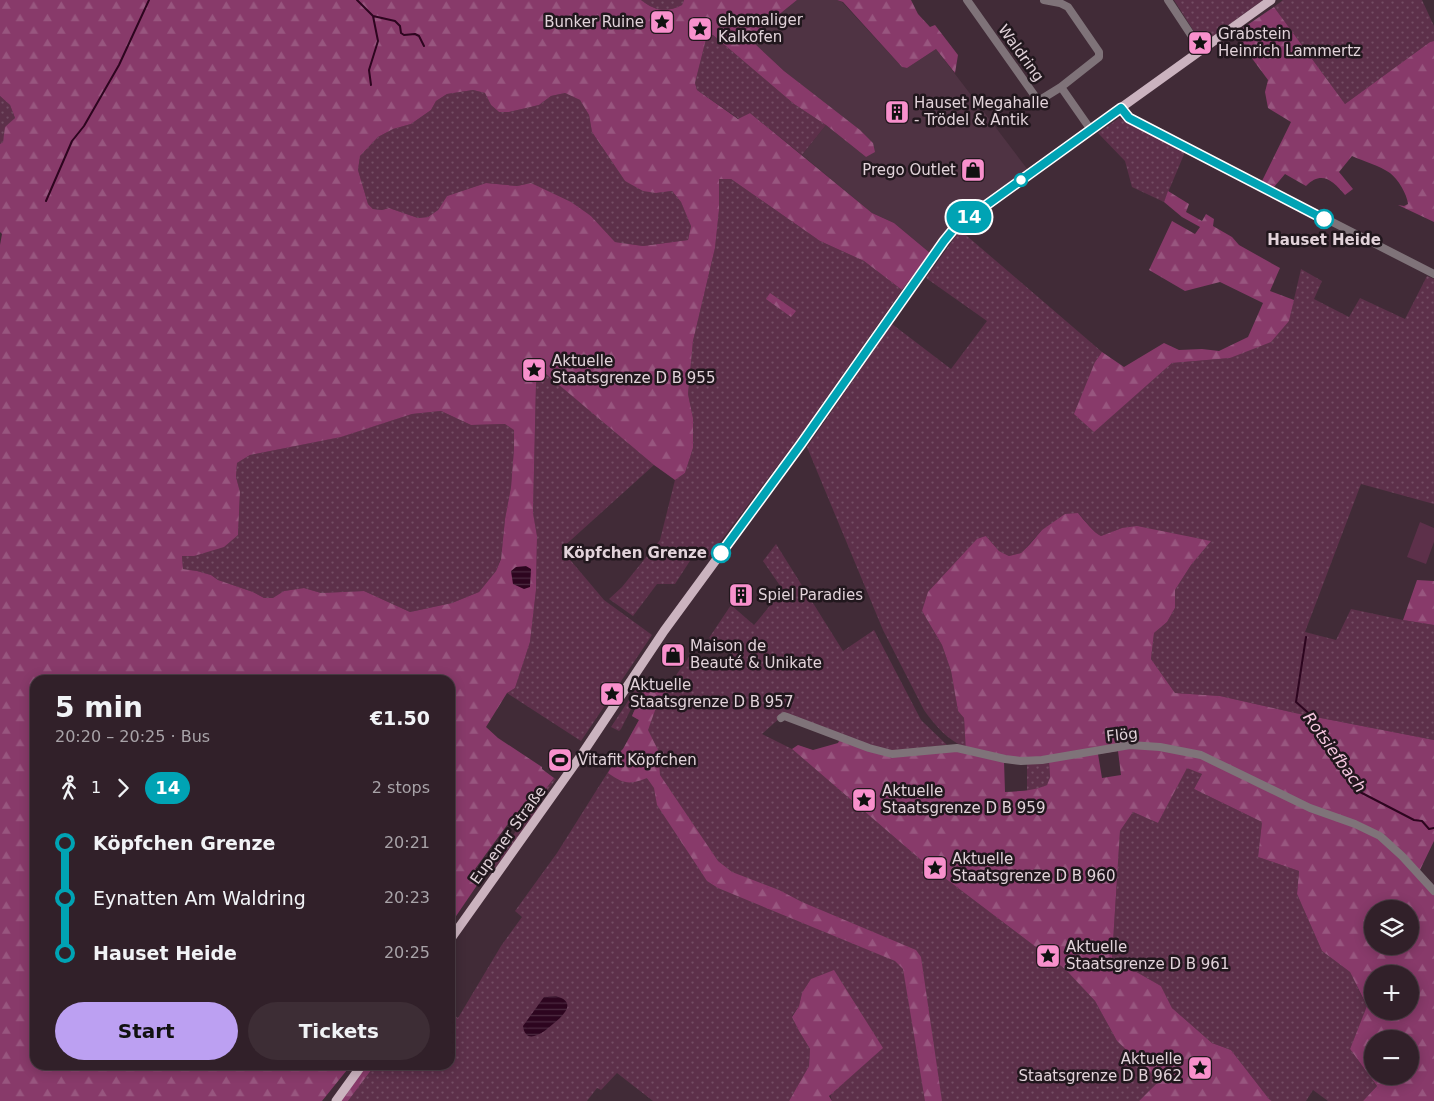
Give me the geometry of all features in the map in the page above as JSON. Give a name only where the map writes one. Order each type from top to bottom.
[{"type":"main road","name":"Eupener Straße","points":[[455,933],[567,776],[691,592],[806,437],[953,230],[1271,0]]},
{"type":"main road","points":[[336,1101],[358,1070]]},
{"type":"street","name":"Waldring","points":[[967,0],[1037,99],[1044,99],[1099,57],[1099,52],[1068,7],[1054,0],[1044,0]]},
{"type":"street","points":[[1168,0],[1201,50]]},
{"type":"street","name":"Waldring","points":[[1061,87],[1091,130]]},
{"type":"street","points":[[1121,108],[1129,118],[1434,274]]},
{"type":"street","name":"Flög","points":[[781,718],[784,716],[869,748],[892,754],[957,748],[1005,760],[1021,761],[1042,760],[1130,745],[1160,746],[1201,754],[1310,808],[1356,824],[1380,836],[1402,856],[1434,891]]},
{"type":"shaded area","points":[[641,0],[684,0],[682,5],[661,10],[651,7]]},
{"type":"shaded area","points":[[797,0],[837,0],[842,2],[902,67],[907,68],[936,49],[1028,170],[958,222],[938,241],[930,253],[894,223],[872,213],[802,155],[826,125],[866,157],[873,143],[784,71],[753,42],[755,34]]},
{"type":"shaded area","points":[[1174,0],[1263,0],[1202,44]]},
{"type":"shaded area","points":[[1283,0],[1422,0],[1434,26],[1434,41],[1345,104],[1274,7]]},
{"type":"shaded area","points":[[707,35],[713,35],[794,104],[826,125],[802,155],[750,113],[739,119],[697,90],[695,83]]},
{"type":"shaded area","points":[[473,90],[485,93],[491,105],[499,112],[509,112],[539,105],[551,96],[565,93],[580,100],[589,115],[592,132],[625,181],[656,193],[672,191],[681,202],[691,225],[688,240],[643,246],[615,242],[591,216],[531,183],[517,186],[486,183],[447,196],[438,210],[428,217],[418,218],[389,208],[382,210],[373,209],[368,204],[358,170],[360,156],[378,137],[393,129],[411,124],[431,110],[436,101],[447,94]]},
{"type":"shaded area","points":[[0,96],[10,105],[15,118],[6,127],[3,142],[0,144]]},
{"type":"shaded area","points":[[1119,118],[1185,152],[1164,202],[1132,187],[1125,161],[1098,133]]},
{"type":"shaded area","points":[[719,179],[731,179],[820,241],[864,261],[902,290],[796,441],[708,558],[703,558],[695,553],[675,584],[657,584],[633,616],[609,599],[622,587],[660,540],[675,480],[685,473],[693,448],[693,418],[688,394],[693,341],[715,248],[719,210]]},
{"type":"shaded area","points":[[960,230],[1102,352],[1095,362],[1094,431],[1172,363],[1230,358],[1289,321],[1301,269],[1322,281],[1314,299],[1349,317],[1360,298],[1405,319],[1427,276],[1434,279],[1434,504],[1361,484],[1305,632],[1336,640],[1351,609],[1434,625],[1434,740],[1295,713],[1220,696],[1175,693],[1151,659],[1154,633],[1167,622],[1175,608],[1175,590],[1191,565],[1210,541],[1122,528],[1101,536],[1078,513],[1042,530],[1021,553],[1009,556],[999,551],[986,536],[922,611],[942,645],[951,671],[958,711],[964,718],[966,747],[948,737],[937,727],[924,710],[883,630],[807,447],[892,324],[951,369],[987,321],[926,278]]},
{"type":"shaded area","points":[[539,367],[654,465],[561,549],[604,600],[652,635],[581,741],[507,693],[515,688],[530,642],[536,590],[537,536],[533,514],[536,384]]},
{"type":"shaded area","points":[[441,411],[471,425],[506,424],[514,429],[511,487],[501,558],[496,571],[479,592],[452,603],[410,612],[364,591],[321,593],[304,588],[284,591],[273,599],[264,598],[253,592],[218,580],[211,575],[183,569],[182,556],[204,552],[238,535],[240,492],[236,477],[237,463],[250,455],[340,437],[412,414]]},
{"type":"shaded area","points":[[1420,522],[1434,528],[1434,542],[1426,564],[1407,557]]},
{"type":"shaded area","points":[[776,544],[843,651],[874,630],[921,720],[947,745],[882,750],[783,715],[762,734],[792,749],[921,860],[1065,969],[1095,1001],[1117,1041],[1159,1081],[1139,1101],[832,1101],[802,993],[799,1006],[792,1016],[810,1049],[809,1066],[789,1101],[653,1101],[617,1073],[601,1090],[597,1088],[587,1101],[348,1101],[371,1070],[455,1070],[455,1016],[458,1018],[501,946],[522,917],[515,911],[557,853],[616,757],[623,749],[639,720],[632,716],[645,686],[653,684],[667,688],[691,654],[722,671],[733,653],[709,638],[731,605],[754,625],[783,590],[763,561]]},
{"type":"shaded area","points":[[526,566],[531,569],[530,587],[524,589],[513,584],[511,571],[516,567]]},
{"type":"shaded area","points":[[636,689],[640,691],[621,729],[619,731],[611,727],[613,724]]},
{"type":"shaded area","points":[[1049,761],[1050,777],[1047,785],[1039,789],[1027,791],[1027,762]]},
{"type":"shaded area","points":[[1187,767],[1202,774],[1194,789],[1262,822],[1258,857],[1299,871],[1297,894],[1322,951],[1350,972],[1364,1001],[1364,1014],[1350,1049],[1364,1068],[1364,1085],[1377,1086],[1363,1101],[1328,1101],[1313,1090],[1306,1101],[1272,1101],[1231,1050],[1212,1043],[1172,1008],[1161,986],[1112,958],[1120,831],[1133,812],[1158,823]]},
{"type":"shaded area","points":[[554,778],[556,779],[539,802],[541,806],[497,866],[495,868],[491,866]]},
{"type":"shaded area","points":[[556,996],[566,1002],[567,1005],[564,1013],[541,1033],[536,1036],[528,1036],[523,1026],[544,997]]},
{"type":"green space","points":[[0,0],[641,0],[656,9],[666,10],[682,5],[684,0],[797,0],[755,34],[753,42],[784,71],[860,130],[873,143],[875,152],[866,157],[826,125],[794,104],[713,35],[707,35],[695,83],[697,90],[738,119],[750,113],[872,213],[894,223],[930,253],[902,290],[864,261],[820,241],[731,179],[719,179],[719,210],[715,248],[693,341],[688,394],[693,418],[693,448],[685,473],[675,480],[654,465],[539,368],[536,384],[533,513],[537,536],[536,590],[530,642],[515,688],[507,693],[486,727],[498,738],[542,767],[554,778],[525,817],[515,814],[475,869],[484,875],[455,918],[455,675],[30,675],[30,1070],[347,1070],[322,1101],[0,1101],[0,245],[2,234],[0,232],[0,144],[3,142],[5,127],[15,118],[10,105],[0,96]],"holes":[[[473,90],[485,93],[491,105],[499,112],[509,112],[539,105],[551,96],[565,93],[580,100],[589,115],[592,132],[625,181],[643,191],[656,193],[672,191],[681,202],[691,226],[688,240],[643,246],[615,242],[591,216],[571,202],[531,183],[517,186],[486,183],[447,196],[438,210],[428,217],[418,218],[389,208],[382,210],[373,209],[368,204],[358,170],[360,156],[378,137],[393,129],[411,124],[431,110],[436,101],[447,94]],[[441,411],[471,425],[505,424],[514,430],[511,487],[505,519],[501,559],[496,571],[479,592],[452,603],[410,612],[364,591],[321,593],[304,588],[284,591],[273,598],[264,598],[253,592],[218,580],[211,575],[183,569],[182,556],[194,556],[224,547],[238,535],[240,492],[236,477],[237,463],[250,455],[341,437],[412,414]]]},
{"type":"green space","points":[[837,0],[911,0],[918,14],[930,27],[935,25],[958,55],[955,73],[936,49],[907,68],[902,67],[843,2]]},
{"type":"green space","points":[[1274,7],[1345,104],[1434,41],[1434,222],[1398,205],[1404,206],[1408,204],[1402,187],[1390,173],[1352,156],[1339,172],[1353,189],[1345,195],[1332,182],[1322,178],[1312,181],[1306,186],[1285,174],[1274,187],[1262,181],[1291,122],[1268,108],[1265,92],[1268,80],[1234,34]]},
{"type":"green space","points":[[1168,191],[1189,204],[1186,212],[1202,221],[1206,214],[1214,219],[1213,226],[1232,237],[1239,245],[1280,268],[1270,291],[1294,300],[1289,321],[1271,342],[1230,358],[1172,363],[1094,432],[1074,414],[1095,362],[1102,352],[1124,367],[1164,343],[1179,350],[1202,349],[1219,351],[1248,337],[1263,303],[1220,282],[1185,291],[1149,270],[1172,221],[1195,234],[1200,227],[1182,217],[1164,202]]},
{"type":"green space","points":[[770,293],[796,311],[791,317],[766,299]]},
{"type":"green space","points":[[1078,513],[1101,536],[1122,528],[1137,526],[1211,541],[1191,565],[1175,590],[1175,608],[1167,622],[1154,633],[1151,659],[1175,693],[1220,696],[1295,713],[1434,740],[1434,841],[1419,872],[1434,893],[1434,1101],[1363,1101],[1376,1085],[1419,1085],[1419,1030],[1364,1030],[1364,1068],[1350,1049],[1364,1014],[1364,1020],[1419,1020],[1419,965],[1364,965],[1364,1000],[1350,972],[1322,951],[1297,894],[1299,871],[1258,857],[1262,822],[1194,789],[1202,774],[1187,768],[1158,823],[1133,812],[1120,831],[1112,958],[1161,986],[1172,1008],[1212,1043],[1231,1050],[1272,1101],[1139,1101],[1159,1081],[1117,1041],[1095,1001],[1065,969],[921,860],[792,749],[798,745],[813,750],[838,743],[840,739],[882,755],[954,751],[966,753],[964,718],[958,711],[951,671],[942,645],[922,611],[928,592],[977,539],[986,536],[999,551],[1009,556],[1021,553],[1042,530],[1065,514]],"holes":[[[1118,751],[1121,775],[1102,778],[1098,754]],[[1004,761],[1049,761],[1050,777],[1047,785],[1032,790],[1005,792]]]},
{"type":"green space","points":[[1417,580],[1434,581],[1434,625],[1403,620]]},
{"type":"green space","points":[[653,684],[667,688],[658,702],[648,730],[660,754],[660,775],[718,861],[732,872],[779,890],[802,902],[916,950],[921,957],[942,1101],[925,1101],[903,969],[895,961],[718,888],[707,881],[657,805],[654,788],[647,778],[636,782],[627,782],[608,773],[639,720],[632,716],[645,686]]},
{"type":"green space","points":[[834,970],[883,1048],[829,1096],[832,1101],[789,1101],[809,1066],[810,1049],[792,1017],[799,1006],[802,993],[811,979]]},
{"type":"green space","points":[[362,1070],[371,1070],[348,1101],[340,1101]]},
{"type":"waterway","points":[[46,201],[72,141],[84,126],[119,65],[149,0]]},
{"type":"waterway","points":[[357,0],[373,16],[378,41],[369,70],[371,85]]},
{"type":"waterway","points":[[373,16],[395,21],[400,26],[401,33],[419,36],[424,46]]},
{"type":"waterway","name":"Rotsiefbach","points":[[1306,637],[1296,702],[1313,717],[1323,740],[1344,771],[1355,781],[1360,792],[1414,820],[1422,821],[1429,829],[1434,828]]},
{"type":"bus line","name":"14","points":[[721,553],[953,230],[1121,108],[1129,118],[1324,219]]},
{"type":"place","name":"Bunker Ruine","points":[[662,22]]},
{"type":"place","name":"ehemaliger Kalkofen","points":[[700,29]]},
{"type":"place","name":"Grabstein Heinrich Lammertz","points":[[1200,43]]},
{"type":"place","name":"Hauset Megahalle - Trödel & Antik","points":[[897,112]]},
{"type":"place","name":"Prego Outlet","points":[[973,170]]},
{"type":"place","name":"Hauset Heide","points":[[1324,219]]},
{"type":"place","name":"Aktuelle Staatsgrenze D B 955","points":[[534,370]]},
{"type":"place","name":"Köpfchen Grenze","points":[[721,553]]},
{"type":"place","name":"Spiel Paradies","points":[[741,595]]},
{"type":"place","name":"Maison de Beauté & Unikate","points":[[673,655]]},
{"type":"place","name":"Aktuelle Staatsgrenze D B 957","points":[[612,694]]},
{"type":"place","name":"Vitafit Köpfchen","points":[[560,760]]},
{"type":"place","name":"Aktuelle Staatsgrenze D B 959","points":[[864,800]]},
{"type":"place","name":"Aktuelle Staatsgrenze D B 960","points":[[935,868]]},
{"type":"place","name":"Aktuelle Staatsgrenze D B 961","points":[[1048,956]]},
{"type":"place","name":"Aktuelle Staatsgrenze D B 962","points":[[1200,1068]]}]
